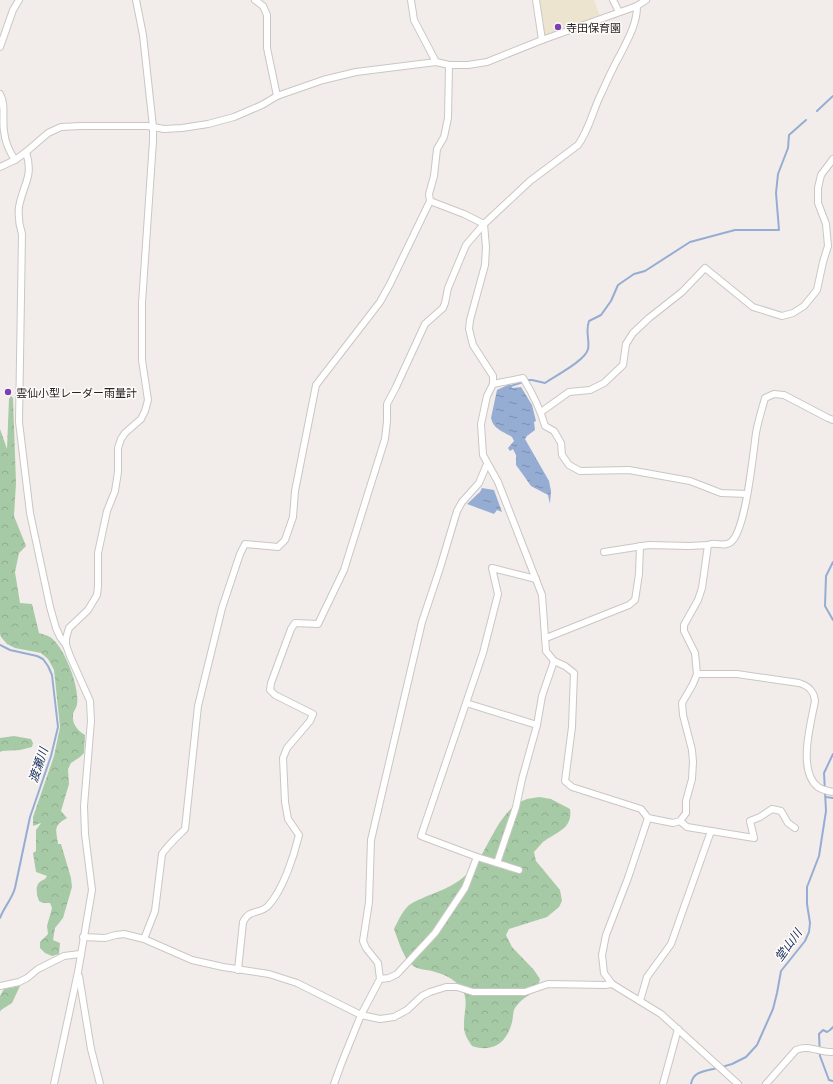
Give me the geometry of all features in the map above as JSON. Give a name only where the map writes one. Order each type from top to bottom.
[{"type":"street","points":[[0,47],[13,10],[19,0]]},
{"type":"street","points":[[66,645],[66,638],[69,628],[88,610],[97,595],[98,553],[107,511],[115,490],[118,472],[118,448],[121,439],[141,419],[148,400],[142,360],[142,303],[153,127],[143,35],[136,0]]},
{"type":"street","points":[[255,0],[263,6],[267,15],[267,48],[277,96]]},
{"type":"street","points":[[411,0],[416,24],[436,62]]},
{"type":"street","points":[[536,0],[542,40]]},
{"type":"street","points":[[613,0],[619,12]]},
{"type":"street","points":[[0,167],[15,160],[48,133],[61,127],[140,126],[164,129],[182,128],[214,122],[234,117],[262,105],[277,96],[323,80],[356,72],[436,62],[449,65],[468,65],[487,62],[542,40],[637,6],[646,0]]},
{"type":"street","points":[[238,970],[243,922],[246,916],[252,912],[263,910],[269,905],[287,873],[299,835],[288,819],[283,758],[287,748],[310,721],[313,714],[275,695],[270,690],[271,683],[291,630],[295,623],[318,624],[342,576],[385,439],[388,421],[387,404],[425,324],[443,308],[448,288],[466,244],[484,224],[530,181],[578,145],[583,138],[600,95],[620,53],[628,41],[637,14],[637,6]]},
{"type":"street","points":[[144,939],[154,911],[162,854],[167,846],[175,840],[185,828],[198,706],[214,635],[240,554],[245,544],[278,547],[285,540],[293,517],[297,478],[316,385],[380,302],[430,201],[429,194],[434,176],[437,149],[444,137],[448,118],[449,65]]},
{"type":"street","points":[[0,94],[3,101],[4,132],[9,151],[15,160]]},
{"type":"street","points":[[26,152],[30,170],[28,182],[19,206],[19,224],[22,234],[20,422],[31,520],[56,628],[66,645],[90,702],[84,806],[85,834],[92,890],[78,972],[54,1084]]},
{"type":"street","points":[[541,412],[569,392],[590,390],[604,383],[623,365],[626,344],[633,332],[682,292],[705,268],[753,307],[782,316],[793,313],[804,306],[817,290],[828,246],[826,224],[818,203],[818,188],[821,175],[833,159]]},
{"type":"street","points":[[430,201],[464,214],[484,224]]},
{"type":"street","points":[[484,224],[486,247],[485,265],[469,330],[472,345],[493,376],[493,384],[487,396],[481,424],[483,455],[498,482],[542,595],[546,652],[554,661],[565,666],[574,673],[572,727],[565,780],[572,786],[641,809],[648,818],[673,823],[680,821],[686,813],[686,801],[692,779],[693,762],[692,750],[683,715],[682,703],[697,674],[696,654],[684,631],[684,625],[698,600],[702,588],[708,545]]},
{"type":"street","points":[[493,384],[523,378],[535,397],[545,426],[554,431],[561,443],[562,455],[569,465],[580,471],[629,470],[690,481],[721,493],[747,494]]},
{"type":"street","points":[[604,552],[649,544],[689,546],[708,545],[710,543],[723,545],[731,542],[738,531],[747,494],[756,432],[765,398],[774,394],[784,395],[833,420]]},
{"type":"street","points":[[334,1084],[361,1014],[380,979],[378,963],[366,948],[363,941],[369,902],[371,840],[422,622],[457,511],[462,502],[479,483],[487,464]]},
{"type":"street","points":[[546,638],[629,605],[634,600],[639,574],[640,546]]},
{"type":"street","points":[[519,870],[477,857],[421,836],[483,653],[498,594],[492,568],[536,579]]},
{"type":"street","points":[[497,863],[516,807],[522,779],[537,726],[542,696],[554,661]]},
{"type":"street","points":[[697,674],[737,674],[799,683],[809,687],[815,701],[806,752],[806,760],[812,779],[820,788],[831,791]]},
{"type":"street","points":[[466,703],[537,726]]},
{"type":"street","points":[[680,821],[688,828],[754,838],[750,821],[760,817],[772,809],[781,810],[788,823],[795,828]]},
{"type":"street","points":[[648,818],[628,878],[613,914],[606,936],[602,955],[604,973],[612,984],[661,1014],[738,1084]]},
{"type":"street","points":[[640,1000],[647,978],[671,944],[711,831]]},
{"type":"street","points":[[380,979],[389,978],[397,974],[434,933],[465,888],[477,857]]},
{"type":"street","points":[[83,937],[105,938],[124,934],[144,939],[192,960],[238,970],[269,974],[297,983],[361,1014],[380,1019],[394,1017],[407,1010],[422,996],[446,987],[457,987],[473,992],[525,992],[548,984],[612,984]]},
{"type":"street","points":[[0,986],[19,982],[27,978],[38,969],[64,956],[80,954]]},
{"type":"street","points":[[78,972],[91,1049],[100,1084]]},
{"type":"street","points":[[663,1084],[678,1029]]},
{"type":"street","points":[[766,1084],[796,1050],[802,1047],[833,1052]]},
{"type":"shaded area","name":"寺田保育園","points":[[540,0],[594,0],[600,16],[545,37]]},
{"type":"green space","points":[[11,396],[13,398],[16,483],[14,516],[26,546],[19,553],[15,572],[20,603],[32,604],[39,633],[49,636],[61,649],[70,668],[76,688],[77,705],[73,714],[73,721],[78,729],[85,735],[84,753],[71,763],[68,769],[69,784],[61,811],[67,818],[59,823],[56,828],[58,844],[61,844],[71,878],[72,887],[63,918],[55,928],[53,940],[60,943],[59,954],[52,956],[45,953],[40,948],[40,942],[48,934],[47,926],[52,908],[50,903],[43,903],[39,901],[37,894],[37,885],[47,876],[36,872],[33,853],[36,851],[36,830],[41,823],[33,826],[33,817],[54,756],[60,727],[54,670],[48,659],[41,653],[15,648],[7,644],[0,634],[0,429],[7,449],[9,399]]},
{"type":"green space","points":[[14,736],[31,739],[33,743],[32,747],[0,752],[0,738]]},
{"type":"green space","points":[[539,797],[551,799],[570,809],[569,821],[566,826],[543,842],[534,852],[536,861],[560,890],[562,901],[559,907],[547,917],[509,929],[506,935],[512,947],[534,970],[540,979],[537,990],[524,998],[516,1007],[510,1029],[503,1041],[493,1047],[480,1048],[472,1046],[466,1037],[464,1030],[466,1002],[464,992],[456,982],[446,976],[433,971],[417,968],[412,965],[402,951],[394,929],[402,914],[410,904],[448,887],[467,874],[475,865],[500,822],[516,804],[527,799]]},
{"type":"green space","points":[[20,986],[12,1003],[0,1012],[0,996],[4,989]]},
{"type":"water","points":[[510,384],[512,388],[521,387],[532,405],[536,421],[534,422],[535,430],[525,439],[549,481],[551,491],[550,504],[548,495],[531,486],[516,465],[516,455],[513,449],[510,451],[508,448],[514,441],[512,437],[499,430],[492,422],[491,418],[497,390]]},
{"type":"water","points":[[482,488],[494,490],[502,512],[497,510],[494,514],[467,504],[480,492]]},
{"type":"waterway","points":[[817,111],[833,96]]},
{"type":"waterway","points":[[528,380],[545,383],[570,368],[582,358],[588,349],[587,329],[589,321],[601,315],[611,301],[618,285],[634,274],[645,271],[690,242],[735,230],[779,230],[776,193],[778,174],[788,148],[789,135],[806,120]]},
{"type":"waterway","points":[[511,386],[523,382]]},
{"type":"waterway","points":[[833,562],[826,576],[825,606],[833,620]]},
{"type":"waterway","name":"渡瀬川","points":[[0,645],[10,650],[37,656],[43,659],[48,666],[52,675],[58,727],[51,756],[30,817],[15,888],[0,918]]},
{"type":"waterway","name":"堂山川","points":[[722,1067],[746,1057],[757,1045],[773,1009],[781,971],[805,941],[809,932],[810,923],[807,904],[807,887],[819,856],[826,811],[824,773],[833,754]]},
{"type":"waterway","name":"堂山川","points":[[826,797],[833,798]]},
{"type":"waterway","points":[[833,1027],[827,1032],[823,1030],[819,1034],[820,1056],[829,1080],[833,1081]]},
{"type":"waterway","name":"堂山川","points":[[691,1084],[694,1076],[697,1074],[717,1068]]},
{"type":"place","name":"寺田保育園","points":[[558,27]]},
{"type":"place","name":"雲仙小型レーダー雨量計","points":[[8,392]]}]
